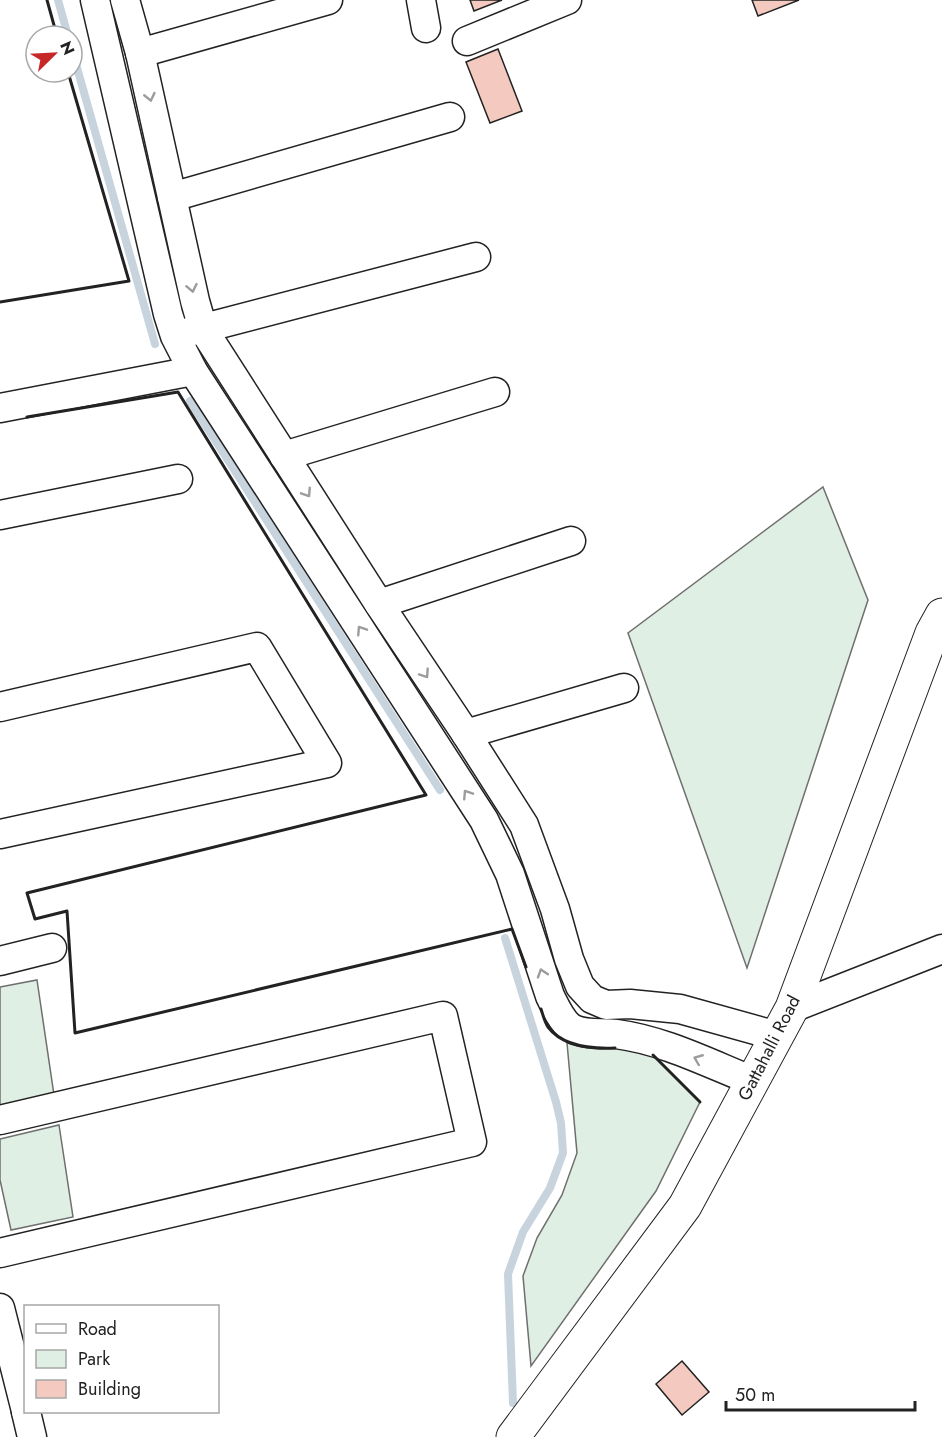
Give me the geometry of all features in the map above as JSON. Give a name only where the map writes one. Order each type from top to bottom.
[{"type":"main road","name":"Gattahalli Road","points":[[513,1437],[685,1206],[784,1022],[927,644],[942,615]]},
{"type":"street","points":[[95,0],[160,284],[175,336],[193,371],[484,820],[510,874],[550,996],[559,1013],[570,1027],[586,1033],[615,1034],[649,1040],[753,1081]]},
{"type":"street","points":[[124,0],[140,53],[203,329],[524,825],[555,909],[568,959],[580,986],[592,999],[606,1005],[680,1009],[784,1022],[942,949]]},
{"type":"street","points":[[140,53],[328,0]]},
{"type":"street","points":[[421,0],[426,28]]},
{"type":"street","points":[[467,41],[567,0]]},
{"type":"street","points":[[172,197],[450,117]]},
{"type":"street","points":[[175,336],[476,257]]},
{"type":"street","points":[[0,408],[193,371]]},
{"type":"street","points":[[284,456],[495,392]]},
{"type":"street","points":[[0,515],[178,479]]},
{"type":"street","points":[[379,604],[571,541]]},
{"type":"street","points":[[0,707],[258,647],[327,763],[0,834]]},
{"type":"street","points":[[466,734],[624,688]]},
{"type":"street","points":[[0,961],[52,948]]},
{"type":"street","points":[[0,1120],[442,1016],[472,1142],[0,1253]]},
{"type":"street","points":[[0,1308],[9,1380],[24,1407]]},
{"type":"street","points":[[26,1413],[32,1437]]},
{"type":"green space","points":[[823,487],[868,600],[747,968],[628,633]]},
{"type":"green space","points":[[37,980],[54,1095],[0,1108],[0,987]]},
{"type":"green space","points":[[567,1043],[600,1049],[644,1046],[700,1102],[656,1191],[531,1366],[523,1276],[537,1238],[562,1195],[577,1153]]},
{"type":"green space","points":[[59,1125],[73,1217],[11,1230],[0,1180],[0,1139]]},
{"type":"building","points":[[470,0],[502,0],[474,11]]},
{"type":"building","points":[[752,0],[799,0],[758,16]]},
{"type":"building","points":[[498,49],[522,111],[490,123],[466,62]]},
{"type":"building","points":[[682,1361],[709,1392],[682,1415],[656,1384]]},
{"type":"waterway","points":[[58,0],[65,24]]},
{"type":"waterway","points":[[82,84],[155,344]]},
{"type":"waterway","points":[[190,401],[440,790]]},
{"type":"waterway","points":[[505,938],[556,1102],[561,1123],[563,1153],[550,1188],[523,1232],[508,1274],[513,1403]]},
{"type":"wall","points":[[47,0],[54,24]]},
{"type":"wall","points":[[0,302],[129,281],[72,84]]},
{"type":"wall","points":[[27,417],[178,392],[426,795],[27,893],[35,919],[67,911],[75,1033],[512,929],[526,967]]},
{"type":"wall","points":[[541,1009],[548,1027],[562,1039],[588,1047],[615,1048]]},
{"type":"wall","points":[[653,1055],[700,1102]]}]
